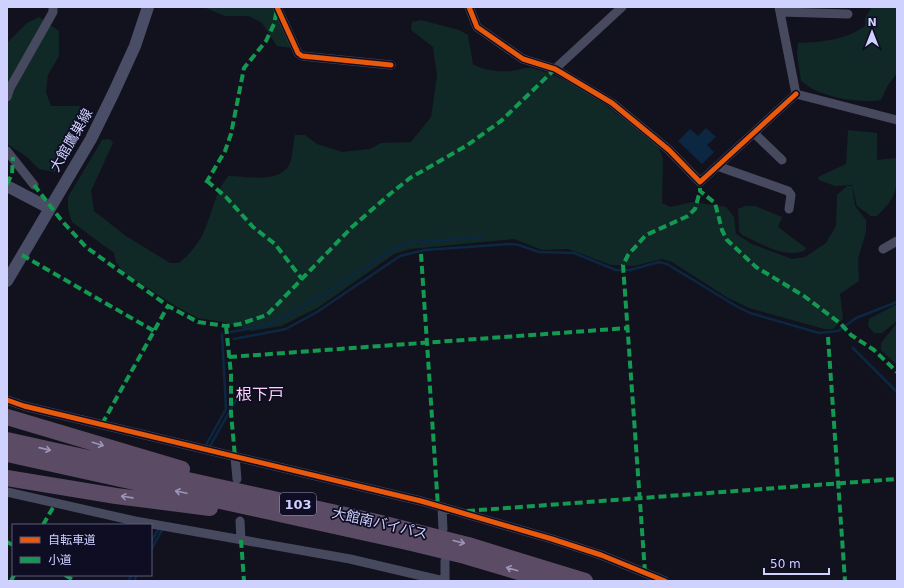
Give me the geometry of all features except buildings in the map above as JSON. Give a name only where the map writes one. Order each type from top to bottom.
[{"type":"highway","points":[[7,417],[232,484],[377,522]]},
{"type":"highway","name":"大館南バイパス","points":[[7,440],[377,522],[468,544],[586,581]]},
{"type":"highway","name":"大館南バイパス","points":[[7,454],[465,556],[549,581]]},
{"type":"highway","points":[[7,478],[116,496],[346,529]]},
{"type":"main road","name":"大館鷹巣線","points":[[7,282],[49,208],[91,139],[135,46],[148,7]]},
{"type":"main road","points":[[7,186],[49,208]]},
{"type":"street","points":[[7,97],[10,88],[53,12],[53,7]]},
{"type":"street","points":[[278,7],[298,53],[302,56],[390,65]]},
{"type":"street","points":[[469,7],[477,27],[523,58],[554,69],[612,103],[669,150],[700,182],[796,94]]},
{"type":"street","points":[[554,69],[622,7]]},
{"type":"street","points":[[796,94],[780,10],[848,14]]},
{"type":"street","points":[[796,94],[897,120]]},
{"type":"street","points":[[754,133],[782,160]]},
{"type":"street","points":[[7,151],[34,185]]},
{"type":"street","points":[[717,166],[788,191],[791,195],[789,209]]},
{"type":"street","points":[[883,249],[897,240]]},
{"type":"street","points":[[7,400],[24,406],[370,488],[552,539],[645,577],[665,581]]},
{"type":"street","points":[[235,457],[237,479]]},
{"type":"street","points":[[7,492],[152,524]]},
{"type":"street","points":[[442,508],[443,529]]},
{"type":"street","points":[[240,521],[241,540]]},
{"type":"street","points":[[152,524],[350,559],[444,581],[445,561]]},
{"type":"green space","points":[[203,7],[275,7],[292,48],[277,46],[262,23],[249,16],[225,16]]},
{"type":"green space","points":[[872,7],[897,7],[897,73],[888,85],[881,100],[861,101],[839,98],[809,87],[801,81],[797,54],[798,43],[833,39],[858,31],[865,26],[865,18]]},
{"type":"green space","points":[[39,17],[59,31],[59,56],[48,75],[46,92],[51,106],[79,106],[84,110],[85,121],[55,172],[39,169],[27,157],[7,144],[7,43],[27,23]]},
{"type":"green space","points":[[421,20],[459,30],[468,35],[473,64],[488,70],[500,71],[532,68],[567,81],[599,101],[615,112],[659,148],[663,159],[662,203],[670,207],[692,202],[726,207],[734,217],[736,234],[752,244],[792,259],[805,257],[826,243],[836,226],[837,195],[847,186],[852,186],[855,206],[866,220],[866,232],[858,259],[859,281],[840,294],[843,319],[833,329],[824,329],[749,308],[728,298],[672,262],[662,259],[634,266],[611,265],[568,249],[542,250],[514,239],[410,249],[394,254],[319,307],[281,326],[251,331],[223,322],[198,318],[177,307],[123,272],[116,262],[114,253],[72,222],[68,209],[68,197],[102,140],[109,139],[113,143],[91,191],[94,211],[126,236],[170,263],[179,263],[191,252],[203,234],[220,189],[228,176],[254,178],[273,176],[281,173],[287,168],[291,160],[295,135],[305,135],[317,144],[342,152],[370,149],[381,143],[411,142],[431,117],[437,76],[433,47],[411,30],[412,22]]},
{"type":"green space","points":[[848,130],[877,133],[877,160],[897,158],[897,176],[893,197],[877,216],[871,216],[857,206],[852,185],[835,186],[819,180],[818,177],[846,164]]},
{"type":"green space","points":[[745,206],[755,206],[782,217],[778,227],[806,248],[804,251],[788,253],[780,251],[765,246],[742,235],[739,231],[738,209]]},
{"type":"green space","points":[[897,304],[897,321],[882,333],[874,333],[868,326],[869,319]]},
{"type":"green space","points":[[897,323],[897,365],[881,350],[881,343]]},
{"type":"water","points":[[706,128],[716,137],[707,145],[714,152],[702,164],[678,141],[690,129],[698,136]]},
{"type":"waterway","points":[[231,332],[258,327],[277,321],[328,292],[393,249],[406,243],[482,237]]},
{"type":"waterway","points":[[234,339],[286,329],[317,312],[400,256],[425,250],[511,244],[519,245],[539,252],[574,253],[616,270],[630,270],[659,262],[667,264],[750,313],[819,333],[838,331],[856,318],[897,302]]},
{"type":"waterway","points":[[206,445],[226,409],[222,334]]},
{"type":"waterway","points":[[853,348],[897,392]]},
{"type":"waterway","points":[[210,446],[236,400]]},
{"type":"waterway","points":[[152,540],[158,530]]},
{"type":"waterway","points":[[152,548],[162,530]]},
{"type":"waterway","points":[[128,581],[131,576]]},
{"type":"waterway","points":[[134,581],[136,576]]},
{"type":"marked path","points":[[206,183],[225,151],[231,134],[244,68],[266,41],[274,24],[277,9]]},
{"type":"marked path","points":[[34,185],[62,221],[86,247],[168,306],[198,322],[226,326],[240,324],[267,315],[352,227],[390,194],[410,178],[466,146],[501,121],[555,69]]},
{"type":"marked path","points":[[7,184],[12,174],[13,157]]},
{"type":"marked path","points":[[207,181],[226,197],[253,227],[275,244],[302,279]]},
{"type":"marked path","points":[[700,188],[700,191],[715,203],[722,230],[727,240],[756,267],[804,296],[841,324],[851,335],[874,350],[897,372]]},
{"type":"marked path","points":[[645,572],[623,265],[628,255],[646,235],[688,216],[695,209],[700,191]]},
{"type":"marked path","points":[[421,254],[438,507]]},
{"type":"marked path","points":[[22,255],[154,331]]},
{"type":"marked path","points":[[102,424],[168,306]]},
{"type":"marked path","points":[[226,326],[231,374],[231,413],[235,457]]},
{"type":"marked path","points":[[229,357],[628,328]]},
{"type":"marked path","points":[[828,337],[845,581]]},
{"type":"marked path","points":[[467,511],[897,479]]},
{"type":"marked path","points":[[44,524],[55,504]]},
{"type":"marked path","points":[[241,540],[244,581]]},
{"type":"marked path","points":[[7,542],[12,544]]},
{"type":"marked path","points":[[11,581],[14,576]]},
{"type":"marked path","points":[[67,576],[75,581]]},
{"type":"cycle path","points":[[277,7],[298,53],[302,56],[391,65]]},
{"type":"cycle path","points":[[469,7],[477,27],[523,59],[555,69],[612,103],[669,150],[700,182],[796,94]]},
{"type":"cycle path","points":[[7,400],[24,406],[421,501],[552,539],[601,555],[665,581]]},
{"type":"district","name":"根下戸","points":[[260,394]]}]
